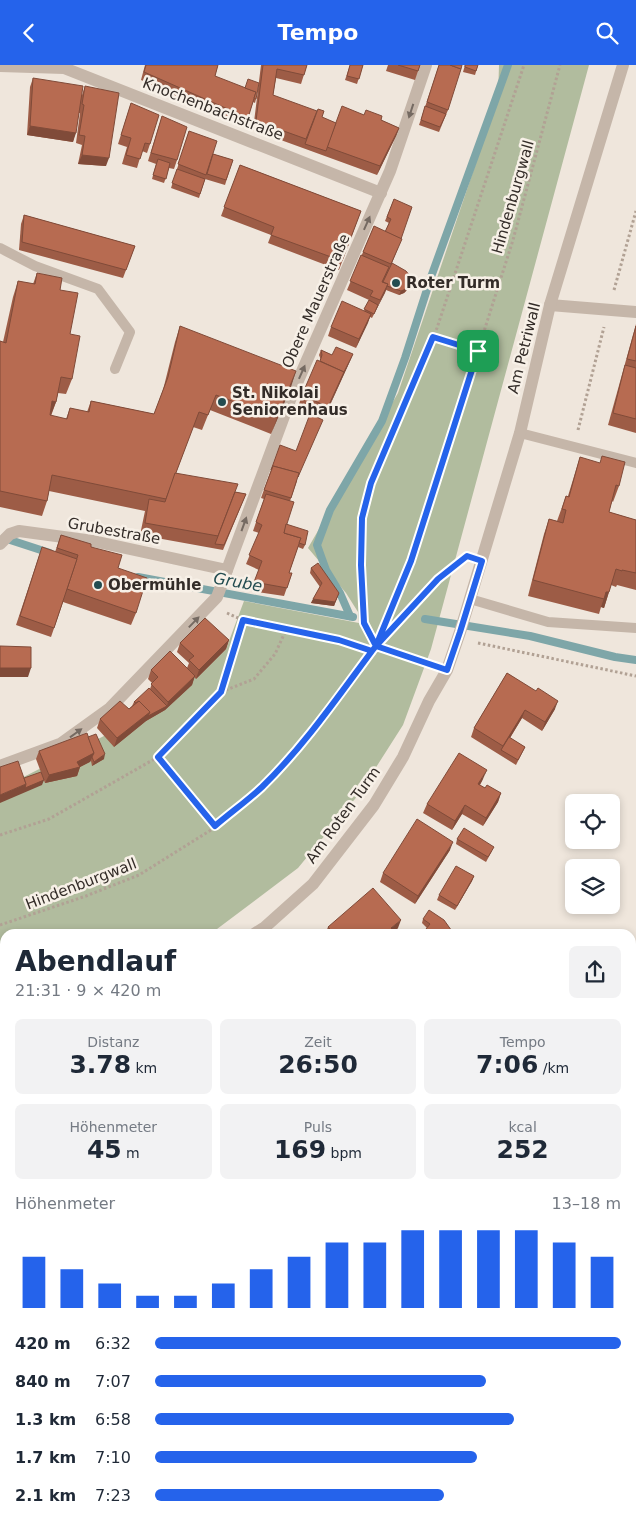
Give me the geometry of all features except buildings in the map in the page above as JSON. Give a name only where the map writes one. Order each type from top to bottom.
[{"type":"street","name":"Obere Mauerstraße","points":[[0,766],[60,744],[110,708],[216,596],[293,392],[381,193],[403,135],[426,65]]},
{"type":"street","name":"Am Petriwall","points":[[459,636],[520,433],[550,305],[623,65]]},
{"type":"street","name":"Knochenbachstraße","points":[[0,66],[64,68],[381,193]]},
{"type":"street","points":[[550,305],[636,312]]},
{"type":"street","name":"Grubestraße","points":[[4,540],[19,531],[93,541],[227,570]]},
{"type":"street","name":"Am Roten Turm","points":[[262,929],[313,884],[374,805],[403,757],[429,701],[447,670],[459,636]]},
{"type":"lane","points":[[0,248],[35,266],[98,289],[130,332],[115,369]]},
{"type":"lane","points":[[520,433],[636,463]]},
{"type":"lane","points":[[470,599],[548,622],[636,628]]},
{"type":"path","points":[[447,670],[376,646],[364,623],[361,565],[362,518],[371,483],[433,337],[524,65]]},
{"type":"path","name":"Hindenburgwall","points":[[376,646],[411,561],[514,240],[560,65]]},
{"type":"path","points":[[433,337],[478,351]]},
{"type":"path","name":"Hindenburgwall","points":[[0,925],[86,897],[140,875],[215,826],[262,787],[317,726],[376,646],[438,579],[467,556],[482,561]]},
{"type":"path","points":[[216,596],[229,615],[243,620],[339,640],[372,651]]},
{"type":"path","points":[[221,692],[243,620]]},
{"type":"path","points":[[0,835],[49,819],[158,757],[221,692],[254,679],[275,654],[287,628]]},
{"type":"path","points":[[459,636],[636,677]]},
{"type":"path","points":[[158,757],[215,826]]},
{"type":"green space","points":[[499,65],[589,65],[431,649],[403,725],[359,794],[298,868],[217,929],[0,929],[0,789],[149,713],[226,649],[244,601],[359,623],[358,612],[346,593],[308,548],[398,393],[498,98]]},
{"type":"waterway","points":[[350,616],[340,593],[326,570],[317,545],[330,510],[382,421],[431,277],[508,65]]},
{"type":"waterway","name":"Grube","points":[[4,538],[50,553]]},
{"type":"waterway","name":"Grube","points":[[138,577],[353,617]]},
{"type":"waterway","name":"Grube","points":[[425,619],[530,636],[615,657],[636,660]]},
{"type":"place","name":"Roter Turm","points":[[396,283]]},
{"type":"place","name":"St. Nikolai Seniorenhaus","points":[[222,402]]},
{"type":"place","name":"Obermühle","points":[[98,585]]},
{"type":"route","points":[[478,351],[411,561],[376,646],[372,651],[339,640],[243,620],[226,681],[221,692],[158,757],[215,826],[262,787],[317,726],[376,646],[447,670],[482,561],[467,556],[438,579],[376,646],[364,623],[361,565],[362,518],[371,483],[433,337],[478,351]]}]
